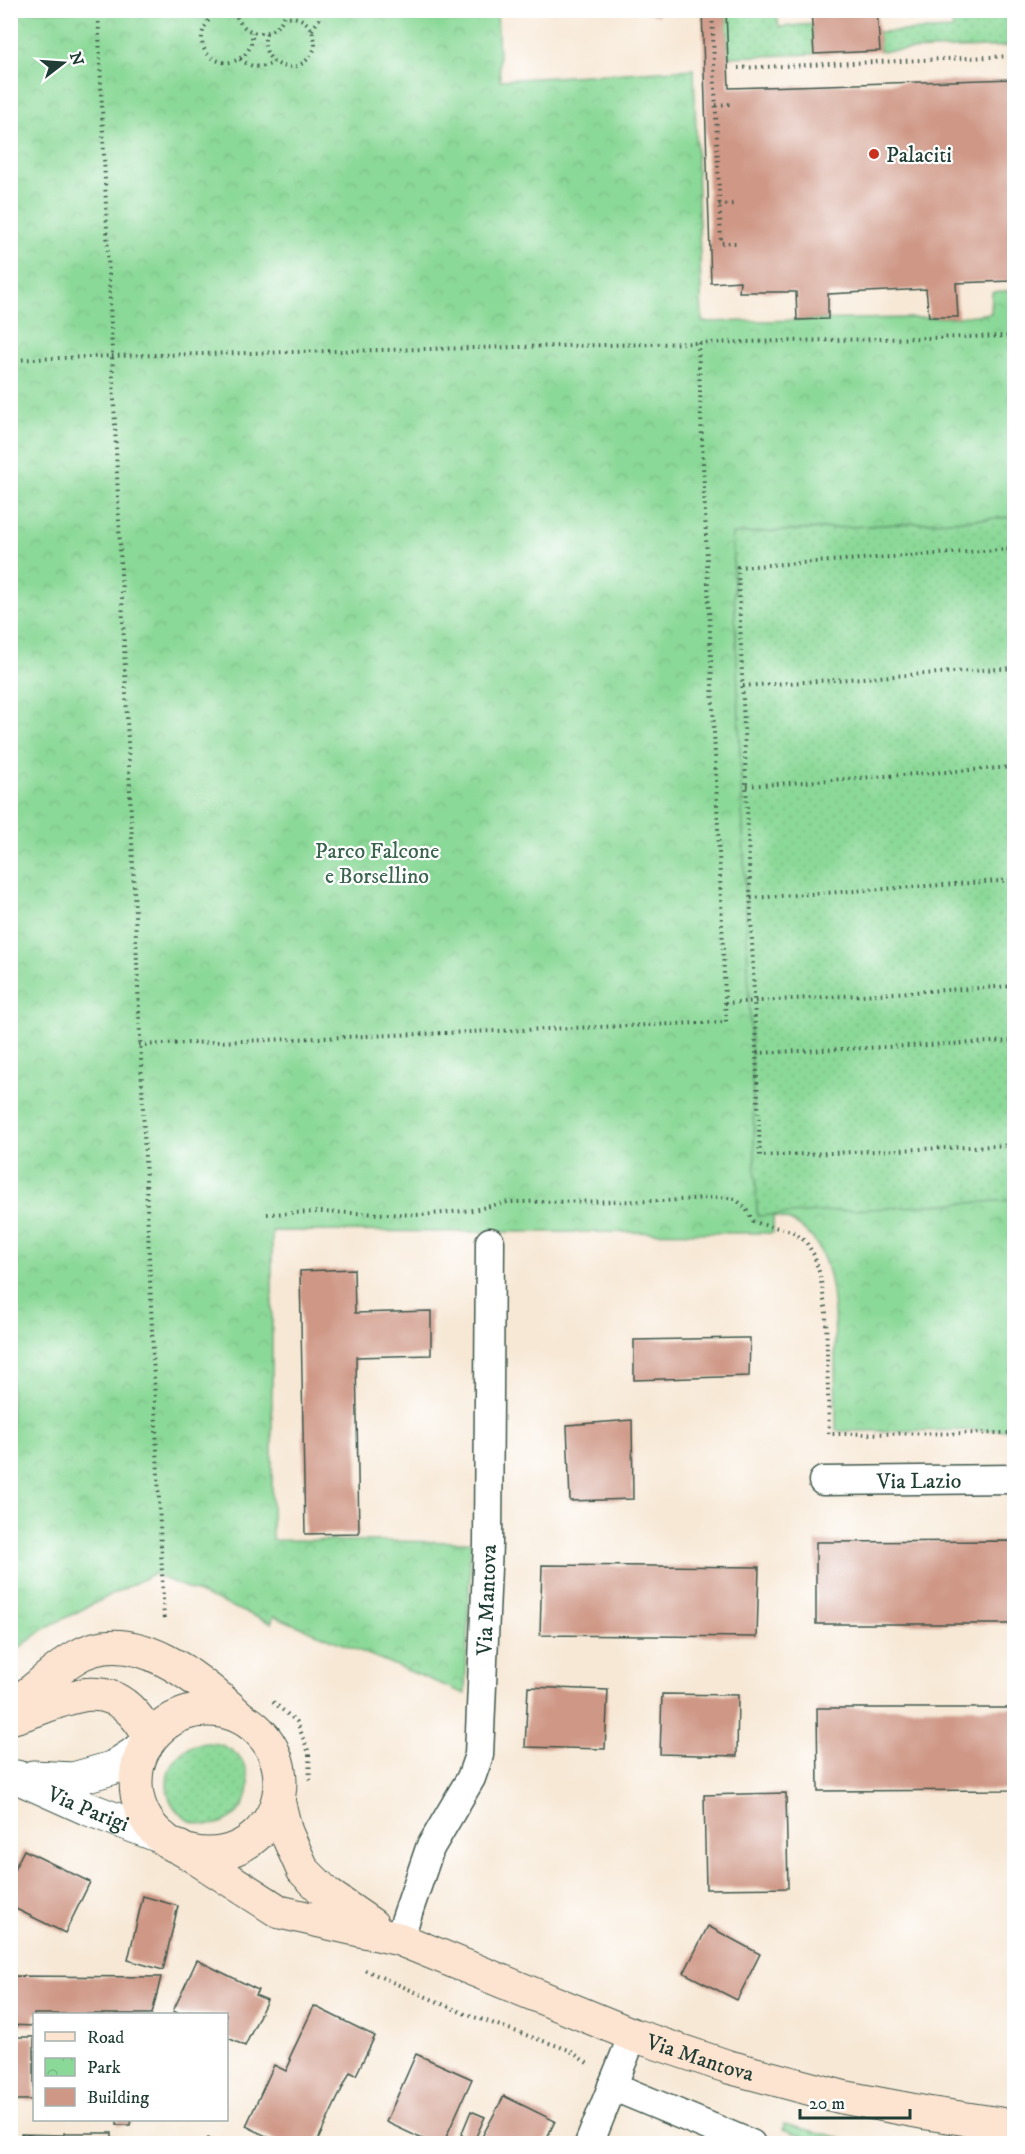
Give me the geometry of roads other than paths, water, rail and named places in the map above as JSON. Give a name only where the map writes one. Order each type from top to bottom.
[{"type":"main road","name":"Via Mantova","points":[[10,1707],[57,1668],[78,1655],[100,1647],[127,1647],[154,1654],[180,1669],[216,1694],[264,1737],[274,1754],[280,1776],[278,1800],[286,1832],[303,1870],[327,1894],[393,1937]]},
{"type":"main road","points":[[10,1718],[86,1694],[106,1694],[122,1701],[149,1735],[147,1744]]},
{"type":"main road","name":"Via Mantova","points":[[242,1718],[219,1711],[191,1712],[169,1722],[147,1744],[138,1765],[136,1785],[138,1796],[147,1820],[170,1842],[280,1912],[393,1937],[633,2035],[757,2075],[842,2097],[1014,2126]]},
{"type":"main road","name":"Via Mantova","points":[[170,1842],[207,1854],[236,1848],[260,1831],[268,1822],[278,1800]]},
{"type":"street","name":"Via Mantova","points":[[393,1937],[430,1848],[471,1778],[479,1755],[488,1544],[490,1242]]},
{"type":"street","name":"Via Lazio","points":[[824,1481],[1014,1479]]},
{"type":"street","name":"Via Parigi","points":[[14,1776],[73,1779],[112,1768],[147,1744]]},
{"type":"street","name":"Via Parigi","points":[[14,1776],[170,1842]]},
{"type":"street","points":[[589,2144],[633,2035]]},
{"type":"street","points":[[612,2086],[751,2144]]},
{"type":"place","name":"Palaciti","points":[[874,154]]},
{"type":"park label","name":"Parco Falcone e Borsellino","points":[[377,862]]}]
